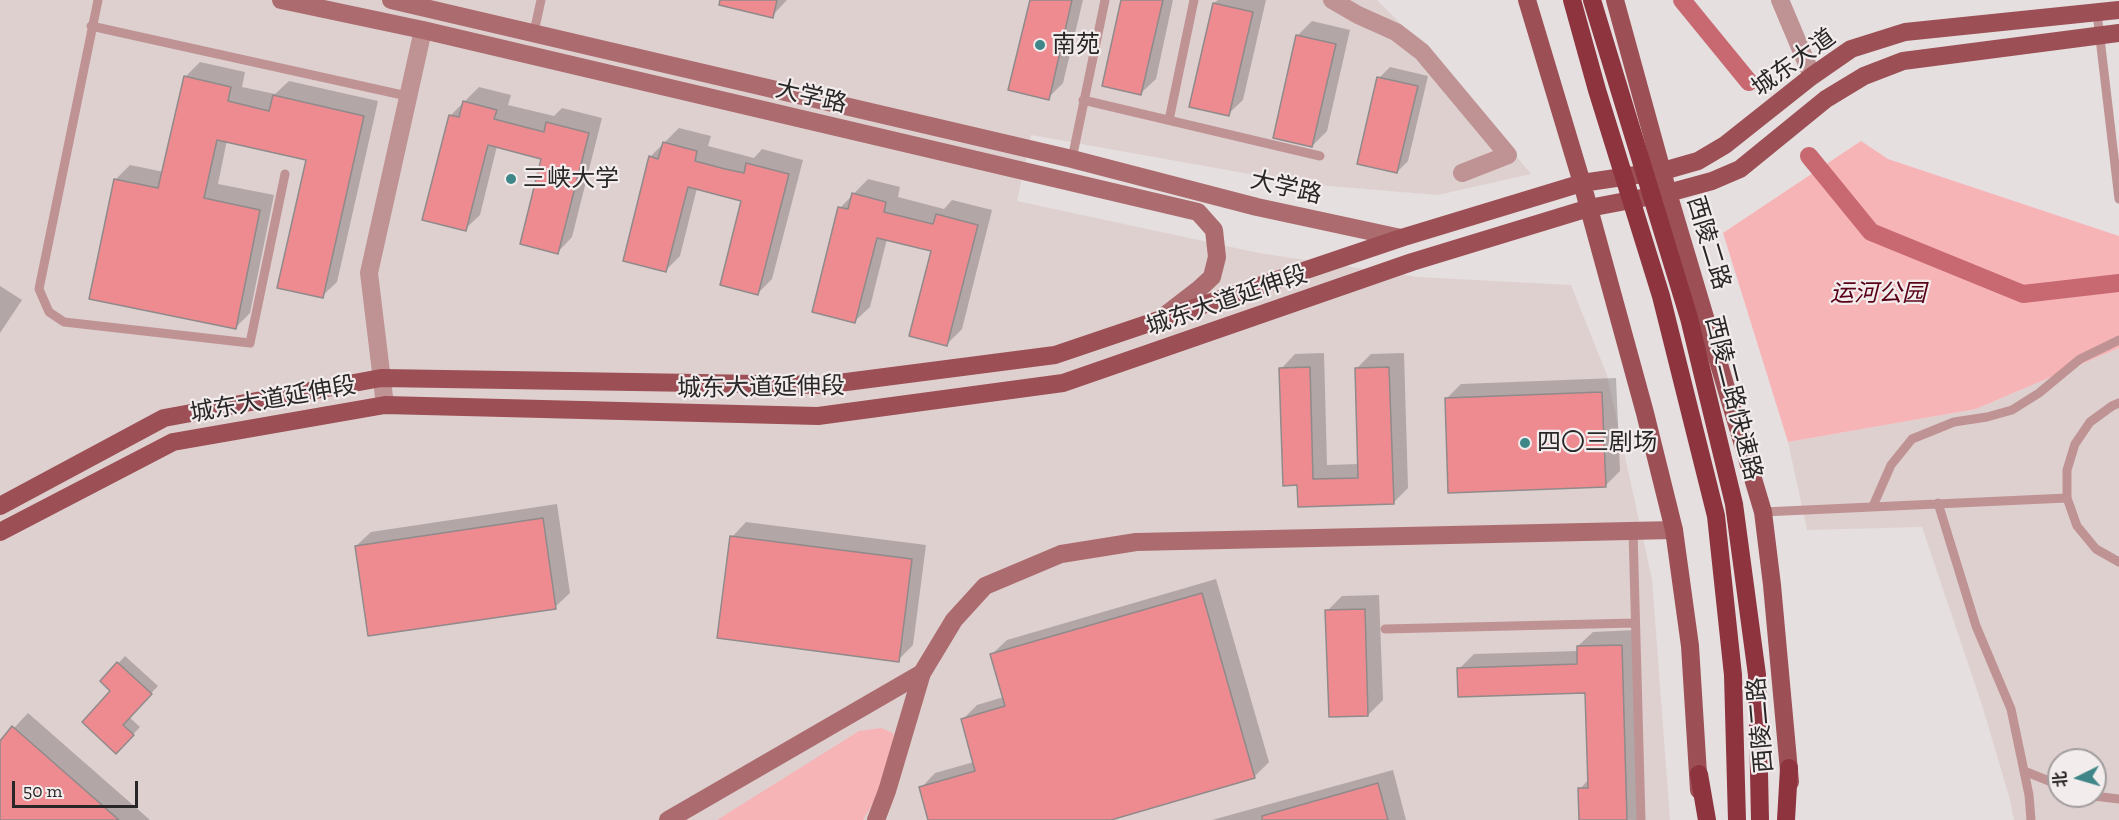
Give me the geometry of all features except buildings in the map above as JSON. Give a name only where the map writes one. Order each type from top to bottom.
[{"type":"highway","name":"西陵二路快速路","points":[[1572,0],[1597,90],[1662,296],[1716,516],[1733,675],[1737,820]]},
{"type":"highway","name":"西陵二路快速路","points":[[1592,0],[1689,318],[1734,504],[1758,675],[1760,820]]},
{"type":"highway","points":[[1786,820],[1789,768]]},
{"type":"highway","points":[[1699,774],[1707,820]]},
{"type":"main road","name":"大学路","points":[[281,0],[423,30],[1197,213],[1214,230],[1216,257],[1212,277],[1162,318]]},
{"type":"main road","name":"大学路","points":[[391,0],[429,4],[534,32],[1072,159],[1257,207],[1401,238]]},
{"type":"main road","points":[[1527,0],[1589,208],[1645,413],[1674,530],[1690,646],[1700,820]]},
{"type":"main road","name":"西陵二路","points":[[1615,0],[1668,193],[1763,512],[1789,768],[1791,820]]},
{"type":"main road","name":"城东大道","points":[[1582,183],[1663,171],[1698,161],[1725,145],[1812,76],[1851,49],[1905,32],[2119,10]]},
{"type":"main road","name":"城东大道","points":[[1589,208],[1668,193],[1712,181],[1740,169],[1826,99],[1864,76],[1903,61],[2119,33]]},
{"type":"main road","name":"城东大道延伸段","points":[[0,506],[164,418],[381,378],[823,385],[1055,355],[1401,238],[1582,183]]},
{"type":"main road","name":"城东大道延伸段","points":[[0,532],[173,442],[385,405],[818,416],[1063,383],[1412,262],[1589,208]]},
{"type":"main road","points":[[876,820],[887,791],[922,673],[954,620],[985,586],[1061,554],[1136,542],[1674,530]]},
{"type":"main road","points":[[668,820],[922,673]]},
{"type":"street","points":[[1332,0],[1396,33],[1422,52],[1508,155],[1462,173]]},
{"type":"street","points":[[1780,0],[1812,76]]},
{"type":"street","points":[[385,405],[369,273],[423,30]]},
{"type":"lane","points":[[98,0],[39,289],[49,312],[64,322],[250,343],[285,174]]},
{"type":"lane","points":[[534,32],[541,0]]},
{"type":"lane","points":[[1072,159],[1105,0]]},
{"type":"lane","points":[[1169,120],[1194,0]]},
{"type":"lane","points":[[2097,13],[2119,199]]},
{"type":"lane","points":[[91,26],[407,96]]},
{"type":"lane","points":[[1083,100],[1320,156]]},
{"type":"lane","points":[[1874,506],[1891,465],[1912,439],[1954,422],[2012,410],[2039,393],[2080,359],[2119,340]]},
{"type":"lane","points":[[2119,403],[2090,422],[2075,444],[2067,470],[2067,498],[2077,526],[2097,549],[2119,562]]},
{"type":"lane","points":[[1763,512],[2067,498]]},
{"type":"lane","points":[[1938,504],[1976,626],[2011,709],[2031,820]]},
{"type":"lane","points":[[1633,531],[1641,820]]},
{"type":"lane","points":[[1385,629],[1635,623]]},
{"type":"lane","points":[[2024,771],[2047,780]]},
{"type":"shaded area","points":[[0,0],[1377,0],[1438,61],[1531,174],[1438,195],[1305,184],[1031,135],[1017,201],[1259,253],[1418,277],[1571,285],[1607,375],[1652,579],[1670,820],[0,820]]},
{"type":"shaded area","points":[[2119,348],[2119,820],[2014,820],[1982,705],[1922,527],[1807,530],[1788,442],[1976,409]]},
{"type":"green space","name":"运河公园","points":[[1861,141],[1888,159],[2119,236],[2119,348],[1976,409],[1788,442],[1723,233]]},
{"type":"green space","points":[[881,728],[893,733],[894,745],[880,791],[863,820],[717,820],[859,731]]},
{"type":"waterway","points":[[1682,0],[1749,82]]},
{"type":"waterway","points":[[1809,156],[1871,232],[2023,294],[2119,283]]},
{"type":"place","name":"南苑","points":[[1040,45]]},
{"type":"place","name":"三峡大学","points":[[511,179]]},
{"type":"place","name":"四〇三剧场","points":[[1525,443]]}]
